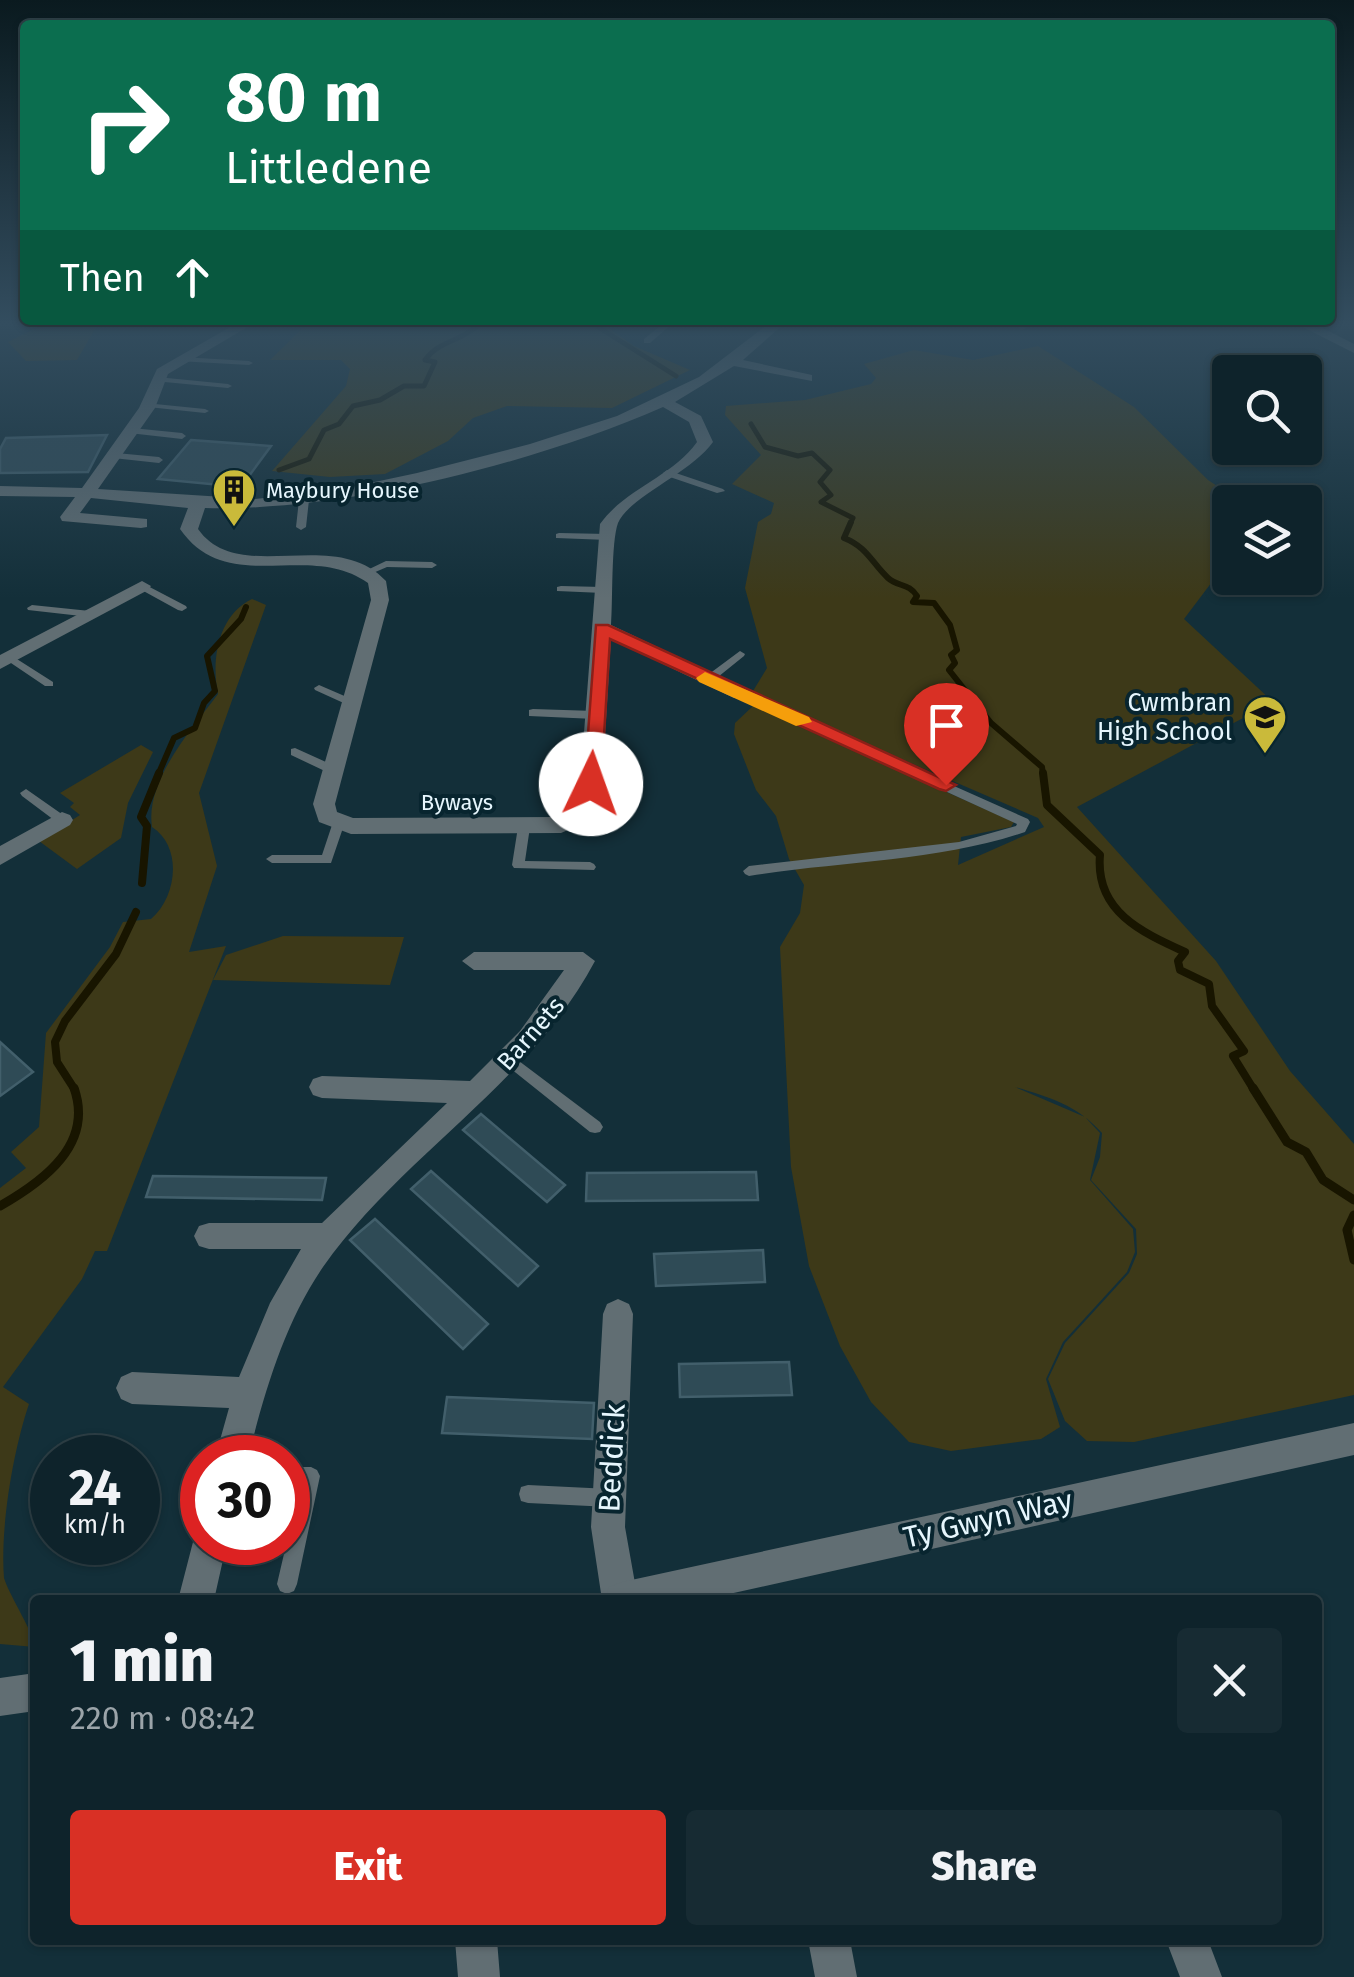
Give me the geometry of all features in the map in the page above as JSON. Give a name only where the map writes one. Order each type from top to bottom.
[{"type":"street","points":[[142,414],[116,456],[68,516],[142,523]]},
{"type":"street","points":[[0,491],[90,490],[198,503],[304,500],[355,492],[530,450],[641,414]]},
{"type":"street","points":[[590,790],[603,590],[614,513],[702,448],[706,435],[696,419],[687,414]]},
{"type":"street","points":[[198,503],[189,529],[197,544],[212,552],[244,559],[334,560],[366,572],[377,581],[380,600],[324,804],[327,817],[338,824]]},
{"type":"street","points":[[5,660],[142,586]]},
{"type":"street","points":[[602,628],[740,694]]},
{"type":"street","name":"Byways","points":[[338,824],[561,825],[574,819],[590,800],[590,790]]},
{"type":"street","points":[[0,858],[62,820]]},
{"type":"street","name":"Barnets","points":[[238,1435],[273,1324],[329,1236],[510,1061],[562,1002],[584,961],[474,961]]},
{"type":"street","name":"Barnets","points":[[322,1087],[477,1093]]},
{"type":"street","points":[[209,1236],[329,1236]]},
{"type":"street","name":"Beddick","points":[[618,1314],[608,1527],[620,1595]]},
{"type":"street","points":[[132,1388],[248,1393]]},
{"type":"street","name":"Ty Gwyn Way","points":[[644,1595],[1354,1439]]},
{"type":"street","points":[[197,1595],[204,1565]]},
{"type":"street","points":[[0,1697],[30,1693]]},
{"type":"street","points":[[476,1945],[479,1977]]},
{"type":"street","points":[[829,1945],[836,1977]]},
{"type":"street","points":[[1189,1945],[1201,1977]]},
{"type":"lane","points":[[132,431],[182,436]]},
{"type":"lane","points":[[116,456],[159,460]]},
{"type":"lane","points":[[668,473],[720,491]]},
{"type":"lane","points":[[301,526],[304,500]]},
{"type":"lane","points":[[559,536],[608,537]]},
{"type":"lane","points":[[366,572],[386,564],[432,565]]},
{"type":"lane","points":[[142,586],[182,608]]},
{"type":"lane","points":[[561,589],[603,590]]},
{"type":"lane","points":[[32,608],[90,614]]},
{"type":"lane","points":[[709,680],[740,654]]},
{"type":"lane","points":[[5,660],[49,684]]},
{"type":"lane","points":[[319,688],[352,703]]},
{"type":"lane","points":[[740,694],[1024,822],[1021,829],[1009,834],[968,843],[750,871]]},
{"type":"lane","points":[[533,714],[594,715]]},
{"type":"lane","points":[[295,752],[333,770]]},
{"type":"lane","points":[[590,790],[614,804]]},
{"type":"lane","points":[[26,793],[62,820]]},
{"type":"lane","points":[[272,859],[327,860],[338,824]]},
{"type":"lane","points":[[524,827],[518,865],[590,867]]},
{"type":"lane","points":[[510,1061],[595,1127]]},
{"type":"lane","points":[[528,1494],[611,1498]]},
{"type":"lane","points":[[287,1584],[291,1565]]},
{"type":"shaded area","points":[[321,414],[484,414],[473,418],[448,441],[385,474],[330,477],[272,471]]},
{"type":"shaded area","points":[[725,414],[1141,414],[1216,485],[1212,485],[1212,582],[1184,619],[1273,702],[1077,807],[1216,961],[1290,1071],[1354,1144],[1354,1395],[1134,1442],[1087,1441],[1065,1421],[1048,1379],[1065,1343],[1129,1273],[1137,1254],[1136,1229],[1091,1180],[1100,1157],[1102,1133],[1086,1118],[1100,1133],[1090,1180],[1133,1229],[1135,1252],[1127,1272],[1063,1342],[1046,1379],[1060,1427],[1041,1439],[951,1451],[909,1442],[871,1402],[840,1346],[809,1266],[791,1167],[780,947],[800,913],[804,885],[789,859],[776,816],[756,790],[734,734],[735,723],[753,706],[1014,822],[1011,827],[961,837],[958,865],[1044,827],[1038,818],[756,696],[753,691],[767,668],[745,588],[758,522],[771,514],[774,503],[732,484],[761,455]],"holes":[[[1015,1087],[1062,1103],[1084,1117]]]},
{"type":"shaded area","points":[[252,599],[266,605],[199,793],[217,866],[189,952],[226,946],[107,1251],[95,1251],[82,1279],[3,1387],[29,1404],[9,1490],[3,1558],[4,1578],[30,1632],[30,1647],[0,1644],[0,1188],[26,1168],[11,1152],[39,1127],[46,1033],[110,947],[123,922],[151,919],[166,898],[172,859],[169,847],[152,827],[156,792],[172,757],[218,694],[220,640],[224,627],[240,606]]},
{"type":"shaded area","points":[[141,745],[153,752],[128,803],[121,838],[77,869],[39,841],[80,815],[70,807],[74,803],[60,793]]},
{"type":"shaded area","points":[[283,936],[404,937],[390,985],[213,980],[226,955]]},
{"type":"building","points":[[107,435],[88,472],[0,473],[0,449],[6,438]]},
{"type":"building","points":[[191,440],[271,446],[241,487],[158,479]]},
{"type":"building","points":[[0,1042],[33,1072],[0,1096]]},
{"type":"building","points":[[481,1114],[565,1185],[547,1202],[463,1130]]},
{"type":"building","points":[[431,1171],[538,1266],[518,1286],[411,1189]]},
{"type":"building","points":[[756,1172],[758,1200],[586,1201],[587,1173]]},
{"type":"building","points":[[153,1176],[326,1178],[322,1200],[146,1197]]},
{"type":"building","points":[[375,1219],[488,1324],[463,1349],[350,1240]]},
{"type":"building","points":[[763,1250],[765,1282],[656,1286],[654,1254]]},
{"type":"building","points":[[789,1362],[792,1395],[680,1397],[679,1364]]},
{"type":"building","points":[[447,1397],[594,1403],[592,1439],[442,1433]]},
{"type":"waterway","points":[[279,470],[309,459],[324,430],[339,424],[347,414]]},
{"type":"waterway","points":[[751,424],[765,447],[798,456],[812,453],[830,470],[820,482],[831,495],[821,502],[853,518],[851,522]]},
{"type":"waterway","points":[[851,522],[844,538],[864,551],[888,578],[914,592],[917,596],[913,602],[934,603],[950,625],[957,650],[951,655],[955,663],[949,670],[991,723],[1042,767],[1043,775]]},
{"type":"waterway","points":[[158,775],[174,738],[195,728],[204,703],[215,691],[207,656],[241,619],[246,607]]},
{"type":"waterway","points":[[142,883],[147,826],[141,817],[159,773]]},
{"type":"waterway","points":[[1043,773],[1047,805],[1100,855],[1100,874],[1113,905],[1137,927],[1185,952],[1178,961],[1180,970],[1209,984],[1212,1006],[1244,1051],[1233,1056],[1254,1090]]},
{"type":"waterway","points":[[74,1089],[57,1062],[55,1042],[65,1021],[116,954],[136,912]]},
{"type":"waterway","points":[[1253,1088],[1287,1142],[1306,1152],[1323,1180],[1354,1200]]},
{"type":"waterway","points":[[0,1206],[33,1185],[61,1159],[77,1127],[74,1089]]},
{"type":"waterway","points":[[1354,1215],[1347,1230],[1354,1260]]},
{"type":"slow traffic","points":[[705,678],[802,722]]},
{"type":"place","name":"Maybury House","points":[[234,528]]},
{"type":"place","name":"Cwmbran High School","points":[[1265,755]]},
{"type":"route","points":[[591,784],[602,628],[946,785]]}]
